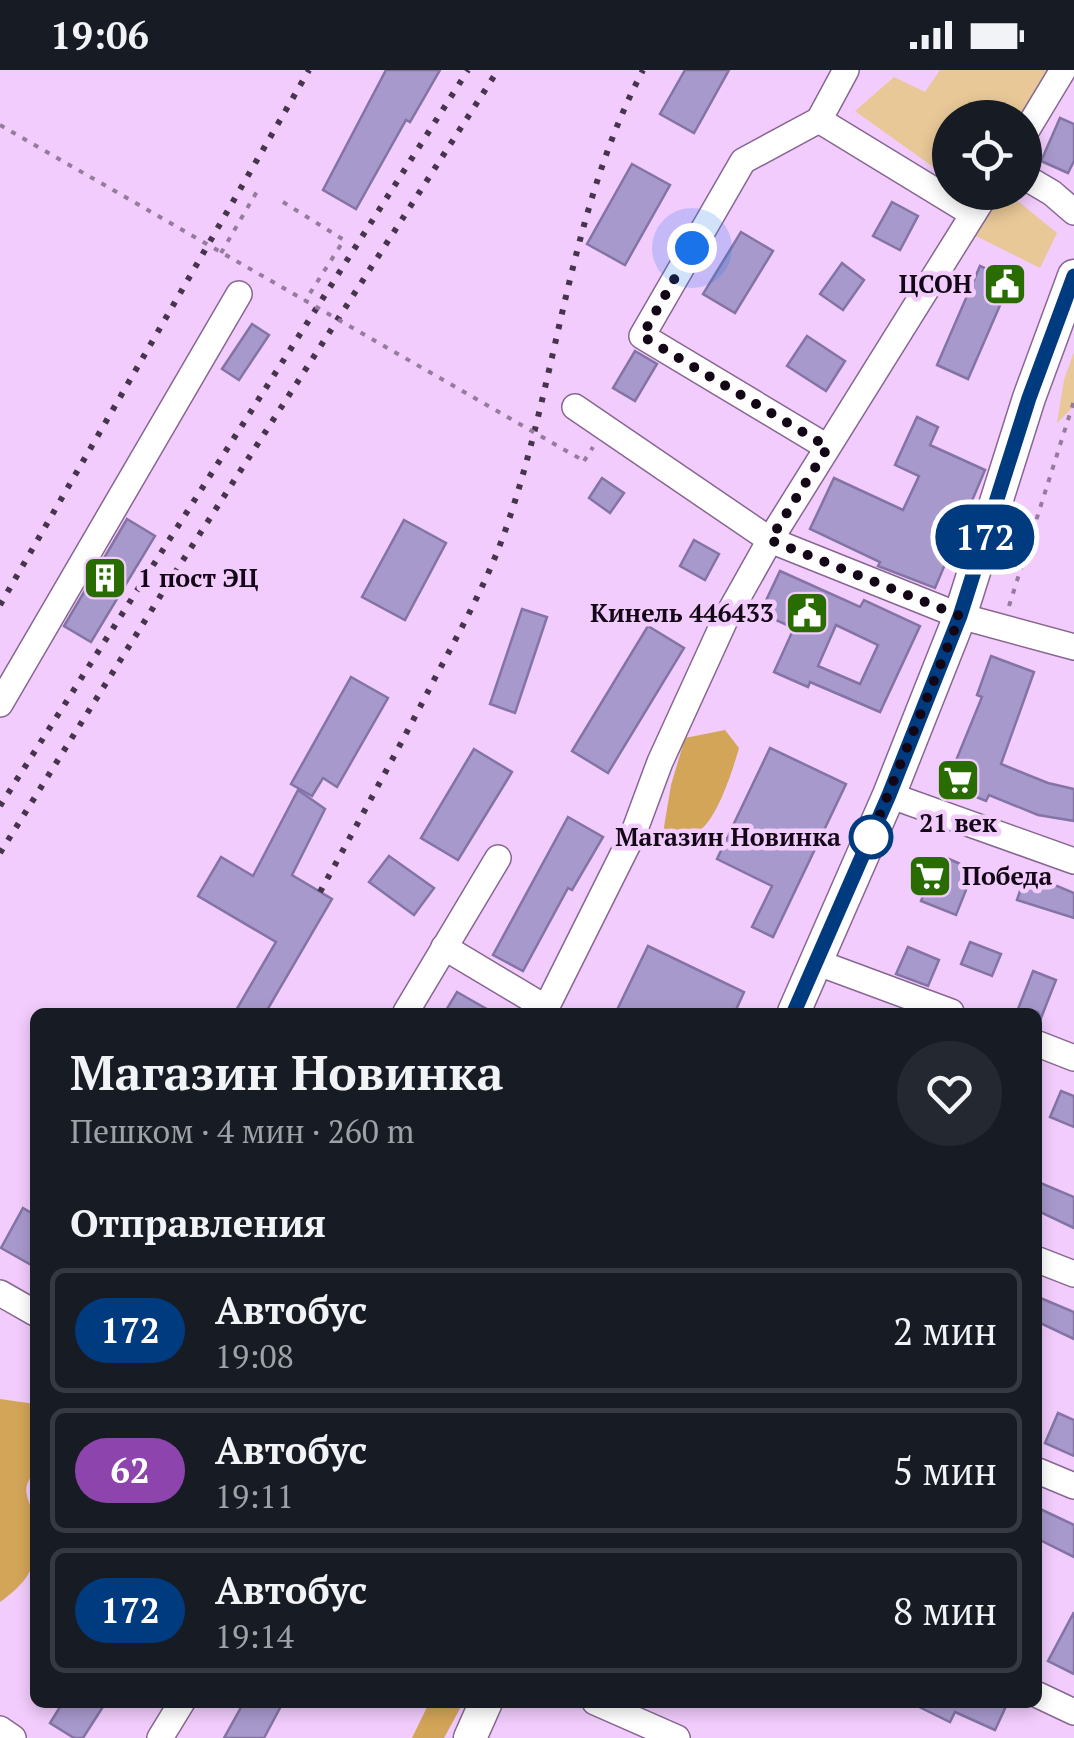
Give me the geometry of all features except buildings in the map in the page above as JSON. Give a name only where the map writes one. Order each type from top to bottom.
[{"type":"main road","points":[[796,1008],[889,795],[960,616],[1029,398],[1074,276]]},
{"type":"main road","points":[[470,1738],[483,1708]]},
{"type":"street","points":[[828,447],[642,336],[742,161],[819,120],[846,70]]},
{"type":"street","points":[[1042,105],[1063,70]]},
{"type":"street","points":[[819,120],[932,178]]},
{"type":"street","points":[[1042,187],[1074,212]]},
{"type":"street","points":[[546,1008],[634,832],[660,762],[724,622],[770,540],[976,210]]},
{"type":"street","points":[[0,704],[239,294]]},
{"type":"street","points":[[575,407],[770,540],[960,616],[1074,647]]},
{"type":"street","points":[[889,795],[1074,860]]},
{"type":"street","points":[[408,1008],[498,858]]},
{"type":"street","points":[[444,947],[542,1008]]},
{"type":"street","points":[[816,962],[941,1008]]},
{"type":"street","points":[[1042,1046],[1074,1058]]},
{"type":"street","points":[[1042,1262],[1074,1274]]},
{"type":"street","points":[[0,1293],[30,1311]]},
{"type":"street","points":[[1042,1473],[1074,1486]]},
{"type":"street","points":[[1042,1697],[1074,1712]]},
{"type":"street","points":[[160,1738],[178,1708]]},
{"type":"street","points":[[609,1708],[678,1738]]},
{"type":"street","points":[[0,1729],[13,1738]]},
{"type":"path","points":[[0,126],[584,461]]},
{"type":"path","points":[[220,253],[259,188]]},
{"type":"path","points":[[284,202],[344,240],[305,301]]},
{"type":"path","points":[[1002,630],[1074,401]]},
{"type":"shaded area","points":[[940,70],[1049,70],[1030,100],[932,100],[932,166],[855,111],[894,77],[925,92]]},
{"type":"shaded area","points":[[992,210],[1029,210],[1057,233],[1040,268],[976,236]]},
{"type":"shaded area","points":[[1074,352],[1074,406],[1057,423],[1064,380]]},
{"type":"shaded area","points":[[725,730],[739,748],[710,819],[695,833],[663,833],[671,785],[685,738]]},
{"type":"shaded area","points":[[0,1399],[30,1403],[30,1479],[26,1491],[30,1505],[30,1570],[0,1602]]},
{"type":"shaded area","points":[[427,1708],[460,1708],[444,1738],[412,1738]]},
{"type":"railway","points":[[0,605],[309,70]]},
{"type":"railway","points":[[0,806],[468,70]]},
{"type":"railway","points":[[0,853],[498,70]]},
{"type":"railway","points":[[320,892],[463,625],[497,553],[538,418],[597,182],[617,125],[643,70]]},
{"type":"bus line","name":"172","points":[[796,1008],[889,795],[960,616],[1029,398],[1074,276]]},
{"type":"place","name":"ЦСОН","points":[[1005,284]]},
{"type":"place","name":"1 пост ЭЦ","points":[[105,578]]},
{"type":"place","name":"Кинель 446433","points":[[807,613]]},
{"type":"place","name":"21 век","points":[[958,780]]},
{"type":"place","name":"Магазин Новинка","points":[[871,837]]},
{"type":"place","name":"Победа","points":[[930,876]]},
{"type":"route","points":[[692,248],[642,336],[828,447],[770,540],[960,616],[871,837]]}]
